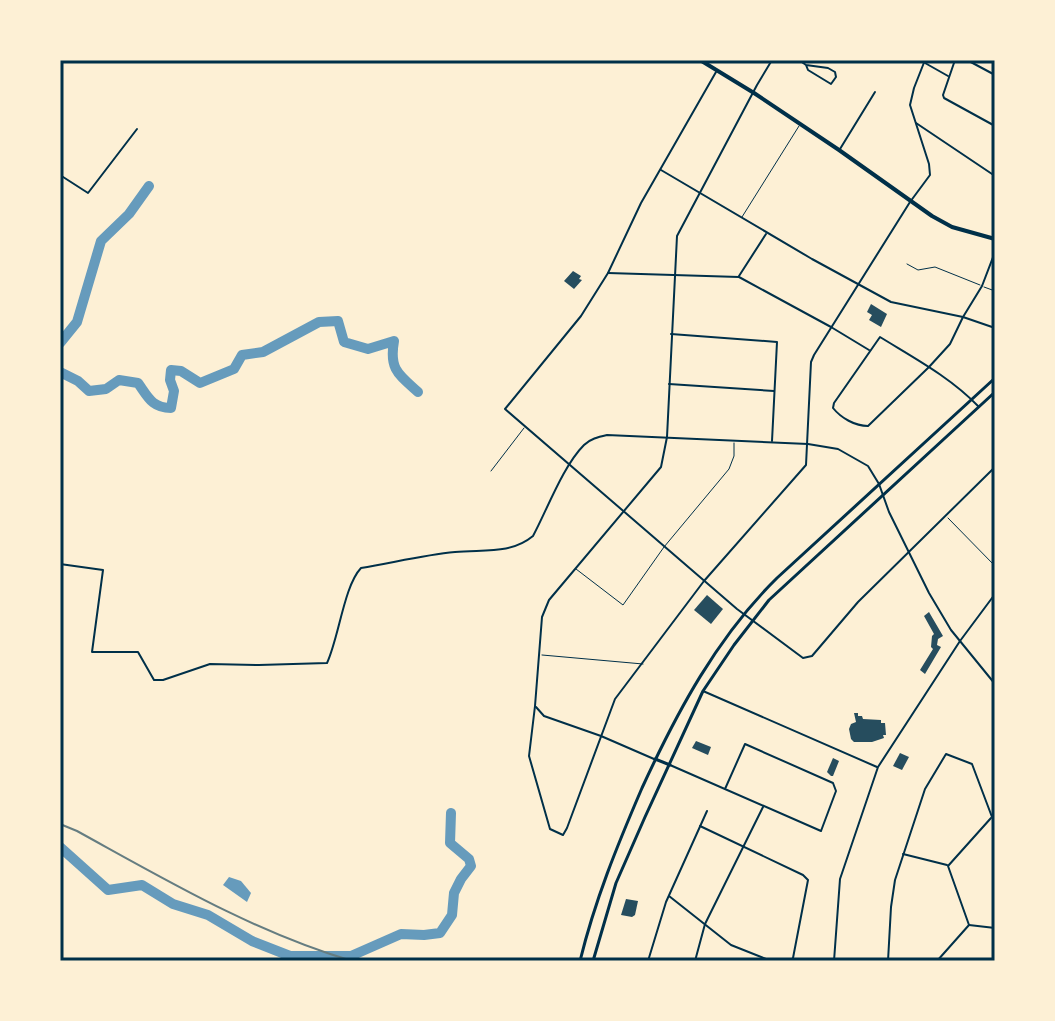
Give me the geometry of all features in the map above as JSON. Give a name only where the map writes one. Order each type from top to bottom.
[{"type":"main road","points":[[700,60],[839,150],[910,202],[952,227],[995,239]]},
{"type":"street","points":[[772,60],[677,236],[665,458],[661,467],[549,600],[542,617],[529,756],[550,829],[563,835],[615,699],[704,581],[806,465],[811,362],[930,175],[911,111],[911,100],[925,61],[949,76]]},
{"type":"street","points":[[799,60],[806,65],[828,68],[835,72],[836,77],[831,84],[808,70],[806,65]]},
{"type":"street","points":[[955,60],[944,98],[995,126]]},
{"type":"street","points":[[967,60],[995,75]]},
{"type":"street","points":[[717,71],[660,169],[608,273],[581,316],[505,409],[743,614],[798,656],[808,658],[858,602],[995,467]]},
{"type":"street","points":[[839,150],[875,92]]},
{"type":"street","points":[[915,122],[995,176]]},
{"type":"street","points":[[60,175],[88,193],[137,129]]},
{"type":"street","points":[[660,169],[891,302],[963,317],[995,328]]},
{"type":"street","points":[[739,277],[767,233]]},
{"type":"street","points":[[979,406],[929,367],[880,337],[833,408],[858,426],[868,426],[929,367],[950,344],[982,286],[995,252]]},
{"type":"street","points":[[608,273],[739,277],[870,351]]},
{"type":"street","points":[[671,334],[777,342],[772,442]]},
{"type":"street","points":[[580,961],[604,878],[655,759],[694,686],[743,614],[777,578],[995,378]]},
{"type":"street","points":[[669,384],[775,391]]},
{"type":"street","points":[[593,961],[616,883],[703,691],[752,621],[769,600],[995,392]]},
{"type":"street","points":[[60,564],[103,570],[92,652],[138,652],[154,680],[163,680],[210,664],[327,663],[353,579],[361,568],[524,544],[533,536],[569,465],[584,445],[595,438],[607,435],[808,444],[838,449],[868,466],[929,593],[960,641],[995,684]]},
{"type":"street","points":[[834,961],[840,879],[878,767],[960,641],[995,594]]},
{"type":"street","points":[[988,603],[995,609]]},
{"type":"street","points":[[703,691],[878,767]]},
{"type":"street","points":[[535,706],[544,716],[601,736],[821,831],[836,795],[833,783],[745,744],[725,789]]},
{"type":"street","points":[[888,961],[895,880],[925,789],[946,754],[972,764],[993,817],[948,866]]},
{"type":"street","points":[[695,961],[705,924],[763,806]]},
{"type":"street","points":[[648,961],[669,896],[707,811]]},
{"type":"street","points":[[700,826],[808,880],[790,961]]},
{"type":"street","points":[[903,854],[948,866]]},
{"type":"street","points":[[948,866],[969,925]]},
{"type":"street","points":[[669,896],[731,945],[771,961]]},
{"type":"street","points":[[969,925],[995,928]]},
{"type":"street","points":[[937,961],[969,925]]},
{"type":"lane","points":[[742,218],[800,124]]},
{"type":"lane","points":[[907,264],[918,270],[935,267],[995,291]]},
{"type":"lane","points":[[491,471],[525,426]]},
{"type":"lane","points":[[576,569],[623,605],[664,547],[729,469],[734,456],[734,440]]},
{"type":"lane","points":[[946,516],[995,566]]},
{"type":"lane","points":[[539,655],[643,664]]},
{"type":"water","points":[[229,877],[241,881],[251,893],[247,902],[223,885]]},
{"type":"building","points":[[573,271],[582,280],[574,289],[564,281]]},
{"type":"building","points":[[871,304],[887,314],[881,327],[869,320],[872,315],[867,312]]},
{"type":"building","points":[[707,595],[723,609],[711,624],[694,610]]},
{"type":"building","points":[[929,612],[943,636],[938,639],[937,645],[941,647],[925,674],[920,670],[933,649],[934,634],[924,616]]},
{"type":"building","points":[[854,713],[863,719],[885,723],[884,738],[854,742],[849,729],[856,722]]},
{"type":"building","points":[[696,741],[711,747],[708,755],[692,748]]},
{"type":"building","points":[[900,753],[909,757],[902,770],[893,766]]},
{"type":"building","points":[[833,758],[839,761],[831,776],[827,772]]},
{"type":"building","points":[[626,899],[638,901],[632,917],[621,915]]},
{"type":"waterway","points":[[60,343],[77,322],[101,241],[129,214],[149,186]]},
{"type":"waterway","points":[[60,372],[89,391],[106,389],[119,380],[138,383],[155,404],[171,408],[174,391],[170,380],[171,370],[181,371],[200,383],[234,369],[242,355],[263,352],[319,322],[338,321],[344,342],[368,349],[394,341],[394,365],[418,392]]},
{"type":"waterway","points":[[60,847],[108,890],[142,885],[173,904],[208,915],[252,941],[290,956],[351,956],[401,934],[440,933],[452,915],[454,893],[471,866],[469,859],[450,843],[451,813]]},
{"type":"railway","points":[[60,824],[245,920],[352,961]]}]
